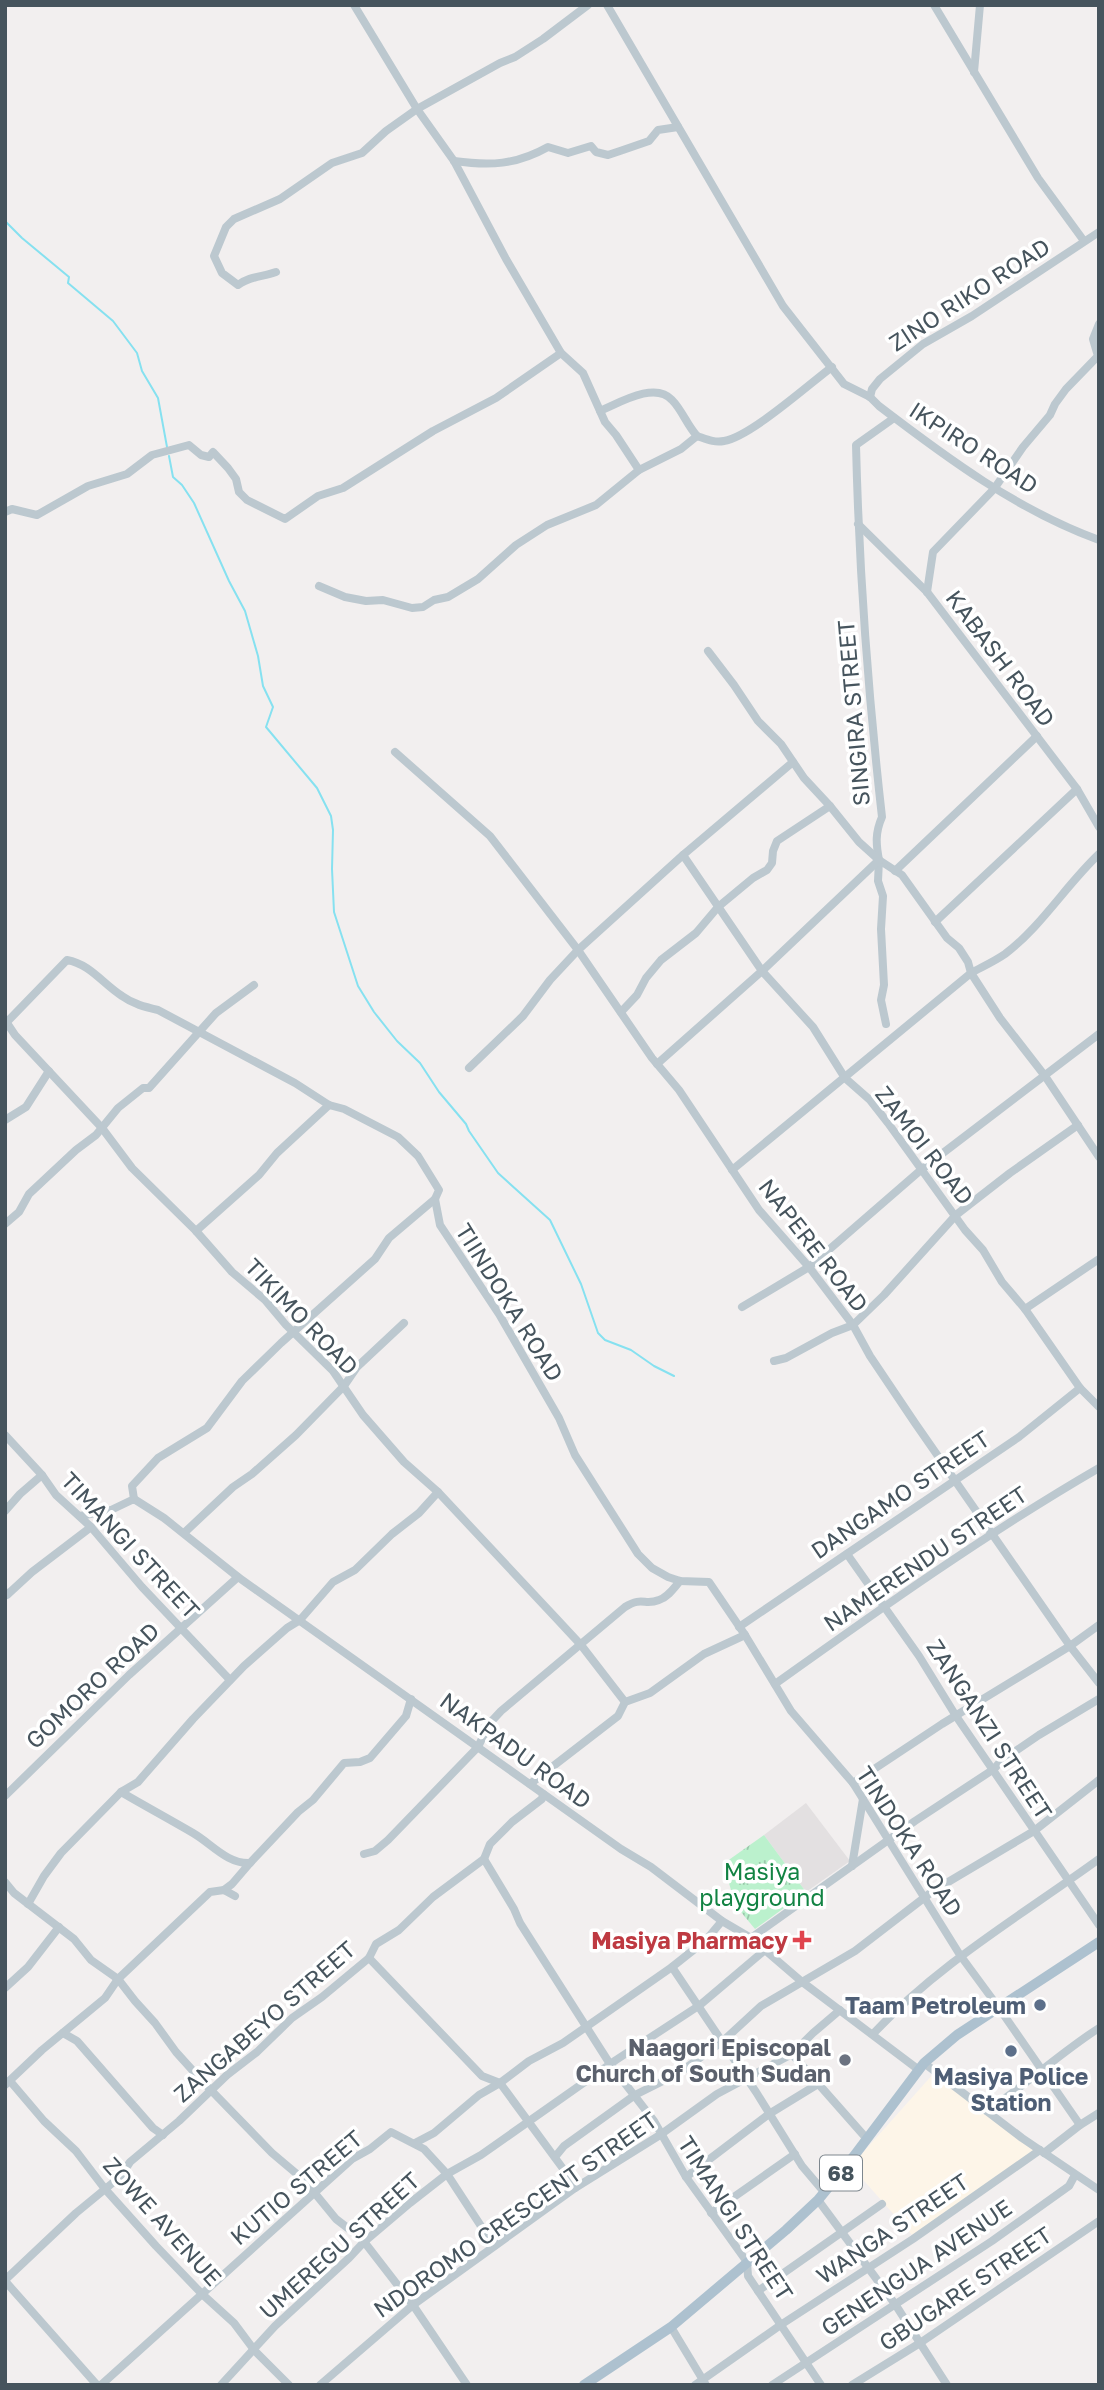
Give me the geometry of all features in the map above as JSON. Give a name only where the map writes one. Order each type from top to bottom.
[{"type":"main road","name":"68","points":[[584,2385],[671,2327],[786,2230],[821,2196],[921,2066],[957,2035],[1099,1942]]},
{"type":"street","points":[[354,5],[417,108],[454,161],[506,259],[562,353],[583,373],[600,411],[639,470]]},
{"type":"street","points":[[276,272],[255,276],[238,285],[222,273],[214,256],[226,227],[234,219],[280,199],[332,163],[362,153],[417,108],[515,57],[543,40],[588,5]]},
{"type":"street","name":"IKPIRO ROAD","points":[[607,5],[783,306],[844,384],[870,397],[894,418],[994,489],[1099,540]]},
{"type":"street","points":[[934,5],[1038,178],[1084,241]]},
{"type":"street","points":[[974,74],[980,5]]},
{"type":"street","points":[[454,161],[483,165],[503,163],[524,159],[548,146],[568,153],[591,146],[596,152],[608,155],[649,141],[659,130],[678,127]]},
{"type":"street","name":"ZINO RIKO ROAD","points":[[870,397],[872,389],[880,379],[923,344],[972,316],[1084,241],[1097,237]]},
{"type":"street","points":[[927,592],[933,552],[994,489],[1023,447],[1051,415],[1066,389],[1098,356],[1093,339],[1099,324]]},
{"type":"street","points":[[5,512],[12,509],[37,514],[88,486],[127,474],[152,455],[189,445],[201,456],[209,457],[213,453],[232,474],[239,492],[247,500],[285,519],[318,496],[343,488],[433,431],[496,398],[562,353]]},
{"type":"street","points":[[600,411],[640,395],[659,392],[671,398],[697,436],[713,442],[726,441],[748,432],[832,367]]},
{"type":"street","name":"SINGIRA STREET","points":[[886,1024],[881,1000],[884,985],[881,929],[883,896],[878,881],[879,860],[875,842],[882,817],[871,719],[858,524],[856,445],[894,418]]},
{"type":"street","points":[[319,586],[354,599],[383,600],[412,608],[423,607],[448,597],[478,579],[516,545],[547,525],[596,505],[639,470],[681,449],[697,436]]},
{"type":"street","name":"KABASH ROAD","points":[[858,524],[927,592],[1077,789],[1099,827]]},
{"type":"street","points":[[708,651],[758,721],[781,744],[804,778],[859,842],[879,860],[902,875],[947,938],[959,948],[971,973],[1000,1018],[1045,1076],[1099,1157]]},
{"type":"street","points":[[895,871],[1037,736]]},
{"type":"street","name":"NAPERE ROAD","points":[[395,752],[490,836],[578,950],[679,1090],[759,1210],[809,1267],[853,1325],[870,1356],[954,1480],[1099,1683]]},
{"type":"street","points":[[469,1068],[523,1017],[550,980],[578,950],[683,855],[793,762]]},
{"type":"street","points":[[935,922],[1077,789]]},
{"type":"street","points":[[621,1012],[637,995],[646,978],[661,960],[696,933],[718,908],[753,878],[767,870],[772,863],[777,841],[830,806]]},
{"type":"street","points":[[732,1170],[811,1102],[845,1078],[971,973],[1005,954],[1055,905],[1082,870],[1099,854]]},
{"type":"street","name":"ZAMOI ROAD","points":[[683,855],[762,971],[813,1027],[845,1078],[870,1100],[965,1230],[983,1250],[1002,1282],[1025,1309],[1080,1388],[1099,1407]]},
{"type":"street","points":[[657,1063],[762,971],[879,860]]},
{"type":"street","name":"TIINDOKA ROAD","points":[[6,1022],[67,960],[80,962],[122,997],[158,1010],[295,1083],[328,1105],[344,1109],[398,1137],[418,1156],[439,1190],[435,1199],[440,1225],[499,1314],[559,1418],[575,1455],[638,1554],[653,1569],[668,1577],[680,1581],[709,1582],[739,1627]]},
{"type":"street","points":[[5,1224],[19,1212],[29,1194],[96,1135],[118,1108],[143,1088],[149,1088],[216,1013],[254,985]]},
{"type":"street","name":"TIKIMO ROAD","points":[[6,1022],[102,1128],[132,1168],[196,1231],[232,1272],[265,1300],[332,1371],[371,1424],[404,1462],[438,1492],[581,1646],[625,1702]]},
{"type":"street","points":[[743,1307],[809,1267],[922,1169],[1099,1034]]},
{"type":"street","points":[[5,1120],[26,1107],[49,1071]]},
{"type":"street","points":[[196,1231],[259,1175],[277,1153],[328,1105]]},
{"type":"street","points":[[774,1361],[786,1358],[799,1349],[853,1325],[884,1295],[956,1215],[1078,1125]]},
{"type":"street","points":[[80,1516],[111,1510],[134,1499],[132,1486],[158,1458],[207,1428],[242,1381],[375,1259],[389,1238],[435,1199]]},
{"type":"street","points":[[1025,1309],[1099,1259]]},
{"type":"street","points":[[184,1533],[233,1487],[296,1435],[344,1386],[357,1367],[404,1323]]},
{"type":"street","name":"DANGAMO STREET","points":[[739,1627],[1019,1437],[1080,1388]]},
{"type":"street","name":"TIMANGI STREET","points":[[5,1435],[63,1502],[91,1527],[142,1587],[230,1680]]},
{"type":"street","name":"NAMERENDU STREET","points":[[775,1684],[884,1606],[1050,1496],[1099,1468]]},
{"type":"street","points":[[5,1511],[42,1475]]},
{"type":"street","points":[[27,1904],[61,1853],[121,1792],[138,1782],[230,1680],[287,1628],[300,1620],[333,1582],[355,1570],[419,1513],[438,1492]]},
{"type":"street","name":"NAKPADU ROAD","points":[[134,1499],[184,1533],[238,1577],[621,1849],[651,1867],[722,1921],[751,1938],[801,1981],[873,2034],[1099,2190]]},
{"type":"street","points":[[5,1592],[7,1595],[32,1572],[91,1527]]},
{"type":"street","name":"ZANGANZI STREET","points":[[848,1554],[1099,1925]]},
{"type":"street","name":"GOMORO ROAD","points":[[5,1796],[129,1675],[238,1577]]},
{"type":"street","points":[[364,1854],[375,1851],[388,1840],[478,1747],[489,1724],[501,1711],[625,1607],[636,1600],[658,1601],[669,1594],[680,1581]]},
{"type":"street","points":[[853,1783],[1099,1625]]},
{"type":"street","name":"TINDOKA ROAD","points":[[739,1627],[790,1711],[853,1783],[960,1955],[1080,2125]]},
{"type":"street","points":[[530,1784],[618,1716],[625,1702],[650,1693],[704,1654],[745,1635]]},
{"type":"street","points":[[7,2083],[105,1998],[118,1979],[210,1892],[224,1890],[232,1884],[298,1812],[313,1800],[344,1763],[370,1758],[406,1716],[411,1699]]},
{"type":"street","points":[[751,1938],[915,1821],[994,1769],[1000,1761],[1099,1699]]},
{"type":"street","points":[[406,1716],[424,1708]]},
{"type":"street","points":[[555,2157],[564,2146],[635,2095],[679,2073],[723,2041],[761,2006],[855,1951],[933,1891],[1034,1831],[1099,1780]]},
{"type":"street","points":[[121,1792],[195,1834],[228,1858],[250,1863]]},
{"type":"street","name":"ZANGABEYO STREET","points":[[5,2280],[121,2176],[130,2162],[257,2052],[292,2018],[369,1958],[376,1944],[399,1930],[433,1897],[484,1859],[490,1844],[512,1822],[542,1799],[544,1794]]},
{"type":"street","points":[[852,1866],[863,1799]]},
{"type":"street","points":[[873,2034],[960,1955],[1099,1858]]},
{"type":"street","name":"TIMANGI STREET","points":[[484,1859],[520,1923],[610,2064],[654,2121],[686,2177],[747,2262],[748,2276],[821,2385]]},
{"type":"street","points":[[5,1882],[14,1894],[74,1939],[90,1960],[118,1979],[176,2052],[211,2090],[272,2153],[304,2180],[336,2218],[363,2242],[412,2305],[467,2385]]},
{"type":"street","points":[[224,1890],[234,1895],[232,1884]]},
{"type":"street","points":[[494,2246],[447,2174],[415,2143],[434,2133],[479,2095],[529,2061],[587,2027],[672,1967],[706,1940],[722,1921]]},
{"type":"street","points":[[5,1988],[28,1966],[59,1927]]},
{"type":"street","name":"UMEREGU STREET","points":[[221,2385],[285,2317],[363,2242],[447,2174],[481,2155],[697,2006],[765,1950]]},
{"type":"street","points":[[369,1958],[482,2076],[500,2083],[575,2188]]},
{"type":"street","points":[[672,1967],[723,2041],[842,2231],[895,2304],[947,2385]]},
{"type":"street","name":"NDOROMO CRESCENT STREET","points":[[320,2385],[412,2305],[575,2188],[660,2135],[717,2094],[792,2054],[840,2010]]},
{"type":"street","points":[[987,2111],[1099,2028]]},
{"type":"street","points":[[63,2033],[77,2041],[153,2128],[163,2135]]},
{"type":"street","points":[[792,2054],[867,2139]]},
{"type":"street","name":"ZOWE AVENUE","points":[[7,2083],[76,2151],[105,2189],[202,2294],[234,2323],[254,2350],[289,2385]]},
{"type":"street","points":[[686,2177],[769,2114],[818,2084]]},
{"type":"street","name":"WANGA STREET","points":[[701,2383],[782,2324],[1099,2113]]},
{"type":"street","name":"KUTIO STREET","points":[[99,2385],[352,2159],[391,2132],[415,2143]]},
{"type":"street","points":[[711,2213],[795,2154]]},
{"type":"street","name":"GENENGUA AVENUE","points":[[772,2385],[992,2241],[1069,2186],[1076,2175]]},
{"type":"street","points":[[758,2291],[882,2204]]},
{"type":"street","name":"GBUGARE STREET","points":[[852,2385],[920,2343],[1099,2221]]},
{"type":"street","points":[[5,2280],[99,2385]]},
{"type":"street","points":[[671,2327],[701,2383]]},
{"type":"shaded area","points":[[806,1803],[850,1861],[806,1892],[764,1835]]},
{"type":"shaded area","points":[[934,2073],[1034,2151],[912,2235],[851,2166]]},
{"type":"green space","name":"Masiya playground","points":[[764,1835],[806,1892],[755,1929],[736,1906],[723,1864]]},
{"type":"waterway","points":[[5,221],[69,277],[68,283],[113,321],[137,353],[142,371],[158,398],[167,447]]},
{"type":"waterway","points":[[169,456],[173,477],[194,503],[245,611],[258,656],[263,686],[273,707],[266,727],[317,788],[331,816],[334,912],[358,986],[374,1012],[397,1041],[420,1063],[439,1092],[466,1124],[498,1173],[550,1220],[581,1284],[598,1333],[605,1340],[631,1350],[674,1376]]},
{"type":"place","name":"Masiya Pharmacy","points":[[802,1940]]},
{"type":"place","name":"Taam Petroleum","points":[[1040,2005]]},
{"type":"place","name":"Masiya Police Station","points":[[1011,2051]]},
{"type":"place","name":"Naagori Episcopal Church of South Sudan","points":[[845,2060]]}]
